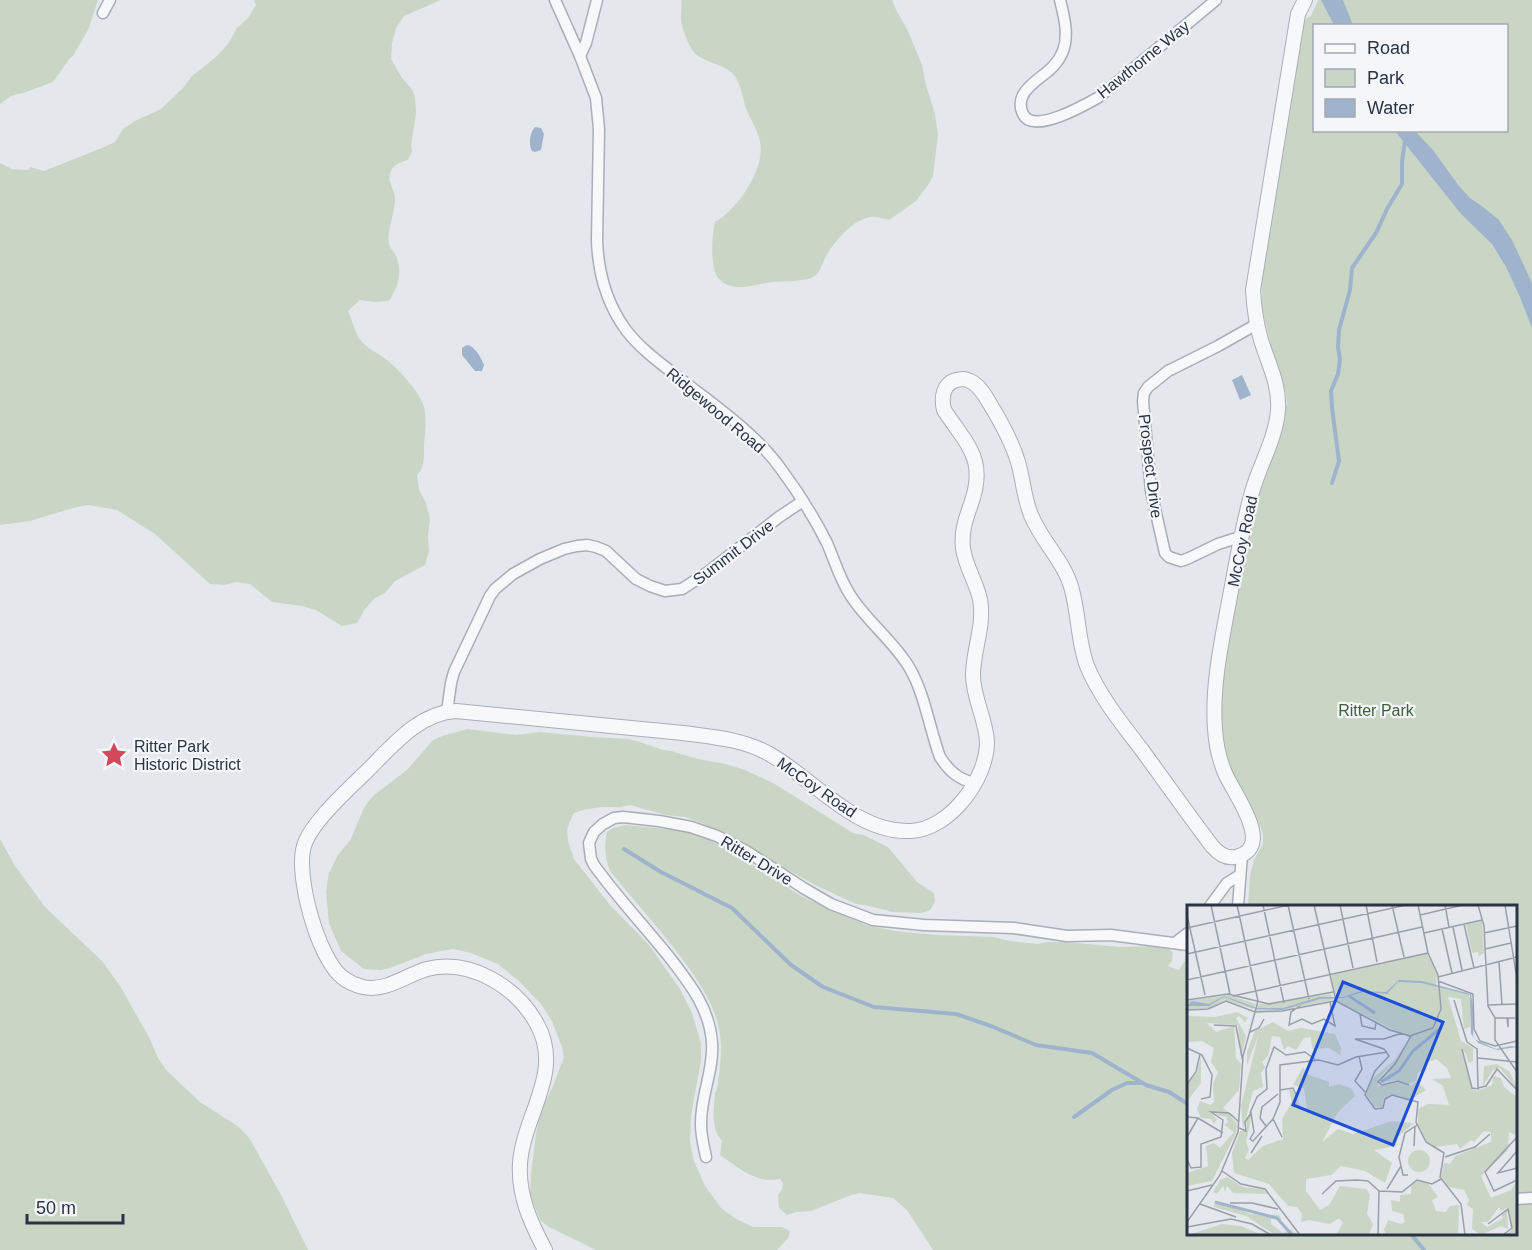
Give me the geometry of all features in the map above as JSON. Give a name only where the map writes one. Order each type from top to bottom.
[{"type":"street","points":[[103,13],[110,0]]},
{"type":"street","name":"Ridgewood Road","points":[[555,0],[592,85],[598,114],[598,257],[604,286],[617,315],[625,329],[648,353],[760,443],[781,468],[827,544],[857,606],[898,652],[915,679],[940,757],[946,767],[955,775],[974,783]]},
{"type":"street","points":[[580,56],[586,43],[597,0]]},
{"type":"street","name":"Hawthorne Way","points":[[1060,0],[1065,25],[1064,48],[1055,66],[1028,88],[1021,101],[1024,116],[1036,122],[1045,121],[1081,107],[1099,97],[1216,0]]},
{"type":"street","name":"McCoy Road","points":[[545,1250],[526,1212],[520,1181],[522,1147],[545,1075],[547,1060],[543,1034],[520,1002],[502,986],[473,970],[442,966],[427,969],[377,988],[351,984],[341,976],[321,945],[308,902],[301,858],[304,844],[311,832],[323,817],[409,731],[427,719],[447,712],[473,712],[739,742],[770,754],[849,812],[878,826],[899,831],[917,831],[936,824],[958,806],[974,783],[983,764],[987,740],[973,678],[981,609],[977,588],[966,559],[963,538],[978,476],[969,447],[944,410],[942,403],[945,388],[960,379],[971,381],[977,386],[992,407],[1009,439],[1018,462],[1031,516],[1068,579],[1075,602],[1083,653],[1100,692],[1217,852],[1228,857],[1242,855],[1253,843],[1253,831],[1221,765],[1216,743],[1214,714],[1222,641],[1240,537],[1253,487],[1271,438],[1278,410],[1277,388],[1257,324],[1253,290],[1300,2]]},
{"type":"street","name":"Prospect Drive","points":[[1240,537],[1218,544],[1181,561],[1174,560],[1165,553],[1151,492],[1143,400],[1148,387],[1168,371],[1257,324]]},
{"type":"street","name":"Summit Drive","points":[[447,712],[454,672],[490,596],[501,583],[519,570],[564,549],[586,545],[606,550],[636,579],[650,586],[665,591],[682,590],[803,501]]},
{"type":"street","name":"Ritter Drive","points":[[706,1157],[700,1124],[713,1052],[706,1016],[690,984],[594,865],[589,843],[594,832],[608,821],[623,817],[659,821],[706,832],[746,851],[831,904],[873,920],[924,925],[1014,928],[1067,936],[1111,935],[1187,945]]},
{"type":"street","points":[[1238,905],[1242,855]]},
{"type":"street","points":[[1211,905],[1227,883],[1240,875]]},
{"type":"street","points":[[1175,942],[1187,934]]},
{"type":"street","points":[[1517,1199],[1532,1198]]},
{"type":"green space","points":[[0,0],[98,0],[88,30],[73,56],[53,82],[11,96],[0,104]]},
{"type":"green space","points":[[254,0],[441,0],[404,16],[396,28],[392,43],[391,59],[402,78],[412,89],[416,113],[412,152],[408,160],[394,166],[390,177],[395,202],[388,239],[398,262],[397,285],[389,301],[360,300],[348,311],[361,341],[403,375],[422,401],[426,421],[424,461],[417,475],[419,490],[426,503],[430,519],[429,551],[425,565],[395,581],[385,593],[375,598],[357,623],[342,626],[316,610],[272,602],[250,584],[236,582],[225,585],[210,584],[155,534],[117,510],[88,505],[30,521],[0,525],[0,163],[12,169],[29,170],[30,167],[44,171],[115,142],[123,129],[161,109],[192,76],[216,57],[228,44],[237,28],[248,18],[256,5]]},
{"type":"green space","points":[[681,0],[892,0],[922,65],[938,134],[933,176],[916,201],[889,220],[871,217],[857,222],[834,244],[818,272],[811,278],[741,287],[731,286],[721,281],[715,271],[712,258],[715,222],[732,208],[748,187],[759,164],[760,142],[736,78],[723,67],[699,57],[691,48],[681,22]]},
{"type":"green space","name":"Ritter Park","points":[[1318,0],[1532,0],[1532,1250],[933,1250],[907,1210],[893,1198],[860,1193],[811,1211],[787,1215],[779,1208],[778,1195],[783,1183],[780,1179],[755,1177],[720,1155],[722,1141],[718,1136],[714,1118],[721,1052],[717,1020],[706,995],[686,964],[610,871],[606,856],[606,842],[607,832],[613,828],[626,825],[676,830],[704,836],[811,901],[866,925],[895,931],[993,937],[1038,944],[1065,942],[1119,947],[1166,946],[1173,953],[1172,961],[1168,966],[1179,970],[1187,958],[1187,1235],[1517,1235],[1517,905],[1248,905],[1250,875],[1254,860],[1263,844],[1263,834],[1235,779],[1223,744],[1220,725],[1222,682],[1247,533],[1257,496],[1280,433],[1287,403],[1262,308],[1260,281],[1303,20],[1311,16]]},
{"type":"green space","points":[[467,729],[516,735],[539,732],[628,739],[745,770],[773,783],[853,833],[863,835],[888,847],[917,882],[934,893],[935,902],[930,910],[921,913],[893,912],[856,904],[764,860],[732,838],[704,824],[685,817],[666,815],[630,805],[583,810],[574,813],[570,821],[567,830],[568,841],[574,859],[610,905],[649,945],[680,989],[692,1013],[701,1043],[701,1061],[691,1115],[690,1143],[694,1161],[705,1186],[721,1208],[736,1219],[753,1227],[782,1227],[790,1231],[788,1238],[777,1250],[596,1250],[549,1227],[541,1221],[533,1203],[530,1194],[531,1174],[540,1114],[564,1057],[552,1021],[541,1004],[520,982],[498,964],[471,953],[453,949],[426,954],[381,970],[364,969],[341,951],[329,923],[326,892],[329,873],[338,855],[351,839],[363,810],[374,795],[407,770],[433,740]]},
{"type":"green space","points":[[0,839],[15,866],[45,907],[102,961],[120,986],[167,1071],[200,1102],[239,1127],[250,1139],[308,1250],[0,1250]]},
{"type":"water","points":[[1321,0],[1343,0],[1353,24],[1333,24]]},
{"type":"water","points":[[535,127],[541,128],[544,134],[541,150],[535,152],[532,151],[530,142]]},
{"type":"water","points":[[1396,132],[1416,132],[1470,198],[1499,220],[1512,240],[1532,283],[1532,328],[1506,267],[1492,244],[1461,214]]},
{"type":"water","points":[[467,345],[473,348],[479,356],[484,365],[482,371],[475,371],[462,355],[462,348]]},
{"type":"water","points":[[1242,375],[1251,395],[1240,400],[1232,380]]},
{"type":"waterway","points":[[1332,483],[1339,461],[1331,391],[1338,374],[1339,330],[1350,290],[1352,268],[1376,233],[1402,184],[1405,140]]},
{"type":"waterway","points":[[624,849],[661,872],[732,908],[791,965],[823,987],[874,1007],[956,1014],[1036,1045],[1092,1053],[1146,1085],[1169,1092],[1187,1103]]},
{"type":"waterway","points":[[1074,1117],[1112,1090],[1127,1083],[1141,1083]]},
{"type":"waterway","points":[[1412,1235],[1424,1250]]},
{"type":"place","name":"Ritter Park Historic District","points":[[114,755]]}]
